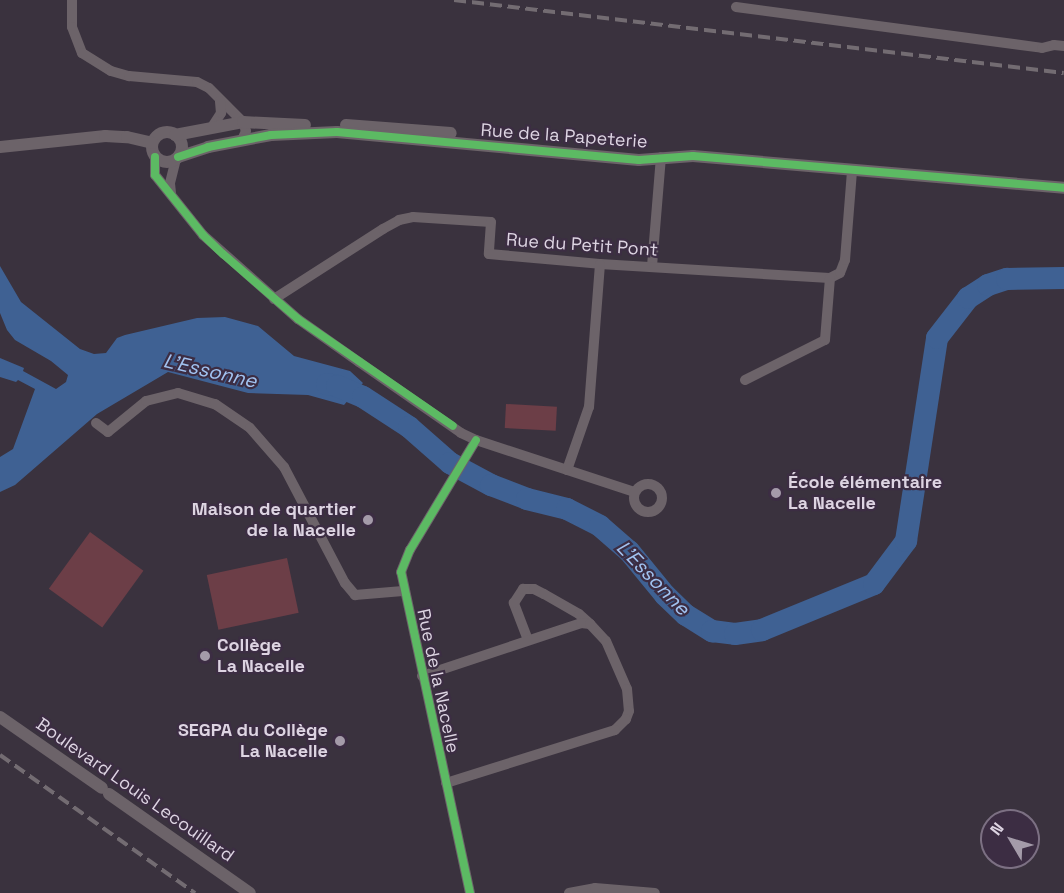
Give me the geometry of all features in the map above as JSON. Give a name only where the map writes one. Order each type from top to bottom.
[{"type":"street","points":[[72,0],[74,36],[82,53],[111,71],[129,76],[197,82],[209,88],[243,122],[246,131],[242,140]]},
{"type":"street","points":[[736,7],[1032,47],[1064,45]]},
{"type":"street","points":[[212,127],[221,113],[220,101]]},
{"type":"street","name":"Rue de la Papeterie","points":[[175,135],[243,122],[398,128],[634,152],[661,157]]},
{"type":"street","name":"Rue de la Papeterie","points":[[177,158],[208,147],[242,140],[297,132],[337,132],[639,160],[693,156],[1064,189]]},
{"type":"street","points":[[152,143],[161,133],[175,135],[181,143],[170,183],[171,193]]},
{"type":"street","points":[[0,147],[105,136],[127,137],[152,143]]},
{"type":"street","points":[[152,143],[155,175],[203,235],[274,299],[360,362],[461,433],[634,492]]},
{"type":"street","points":[[155,157],[163,162],[177,158]]},
{"type":"street","points":[[652,266],[661,157]]},
{"type":"street","points":[[745,380],[825,340],[830,278],[840,273],[845,260],[852,171]]},
{"type":"street","name":"Rue du Petit Pont","points":[[274,299],[371,236],[406,218],[491,222],[489,254],[600,264],[830,278]]},
{"type":"street","points":[[567,470],[589,407],[600,264]]},
{"type":"street","points":[[96,423],[108,432],[146,401],[178,393],[215,404],[250,428],[284,467],[345,583],[356,595],[403,591]]},
{"type":"street","name":"Rue de la Nacelle","points":[[471,893],[403,591],[401,572],[404,561],[476,440]]},
{"type":"street","points":[[446,783],[615,729],[626,720],[629,711],[627,689],[606,641],[579,614],[534,589],[523,590],[514,603],[528,640]]},
{"type":"street","points":[[422,676],[572,625],[590,624]]},
{"type":"street","name":"Boulevard Louis Lecouillard","points":[[0,717],[250,893]]},
{"type":"street","points":[[569,893],[595,888],[655,893]]},
{"type":"shaded area","points":[[506,404],[557,407],[556,431],[505,428]]},
{"type":"shaded area","points":[[90,532],[143,571],[102,627],[49,589]]},
{"type":"shaded area","points":[[287,558],[299,613],[218,630],[207,575]]},
{"type":"water","points":[[0,266],[21,302],[80,349],[94,354],[106,353],[117,338],[125,335],[197,318],[225,317],[258,326],[294,356],[350,371],[363,383],[344,405],[308,395],[248,393],[168,372],[97,414],[15,485],[0,492],[0,457],[13,449],[35,389],[18,380],[16,382],[0,377],[0,358],[24,368],[23,371],[56,389],[66,382],[68,375],[51,361],[15,340],[7,330],[0,313]]},
{"type":"waterway","name":"L'Essonne","points":[[327,384],[363,397],[409,427],[450,463],[491,485],[527,499],[567,509],[600,526],[629,551],[665,595],[686,615],[712,631],[735,634],[762,630],[874,584],[906,541],[937,338],[968,298],[988,285],[1007,279],[1064,278]]},
{"type":"railway","points":[[454,0],[1064,73]]},
{"type":"railway","points":[[0,755],[195,893]]},
{"type":"cycle path","points":[[178,157],[208,147],[271,135],[337,132],[639,160],[693,156],[1064,188]]},
{"type":"cycle path","points":[[155,157],[155,175],[203,235],[223,254],[298,319],[453,426]]},
{"type":"cycle path","points":[[470,893],[401,572],[410,550],[476,440]]},
{"type":"place","name":"École élémentaire La Nacelle","points":[[776,493]]},
{"type":"place","name":"Maison de quartier de la Nacelle","points":[[368,520]]},
{"type":"place","name":"Collège La Nacelle","points":[[205,656]]},
{"type":"place","name":"SEGPA du Collège La Nacelle","points":[[340,741]]}]
